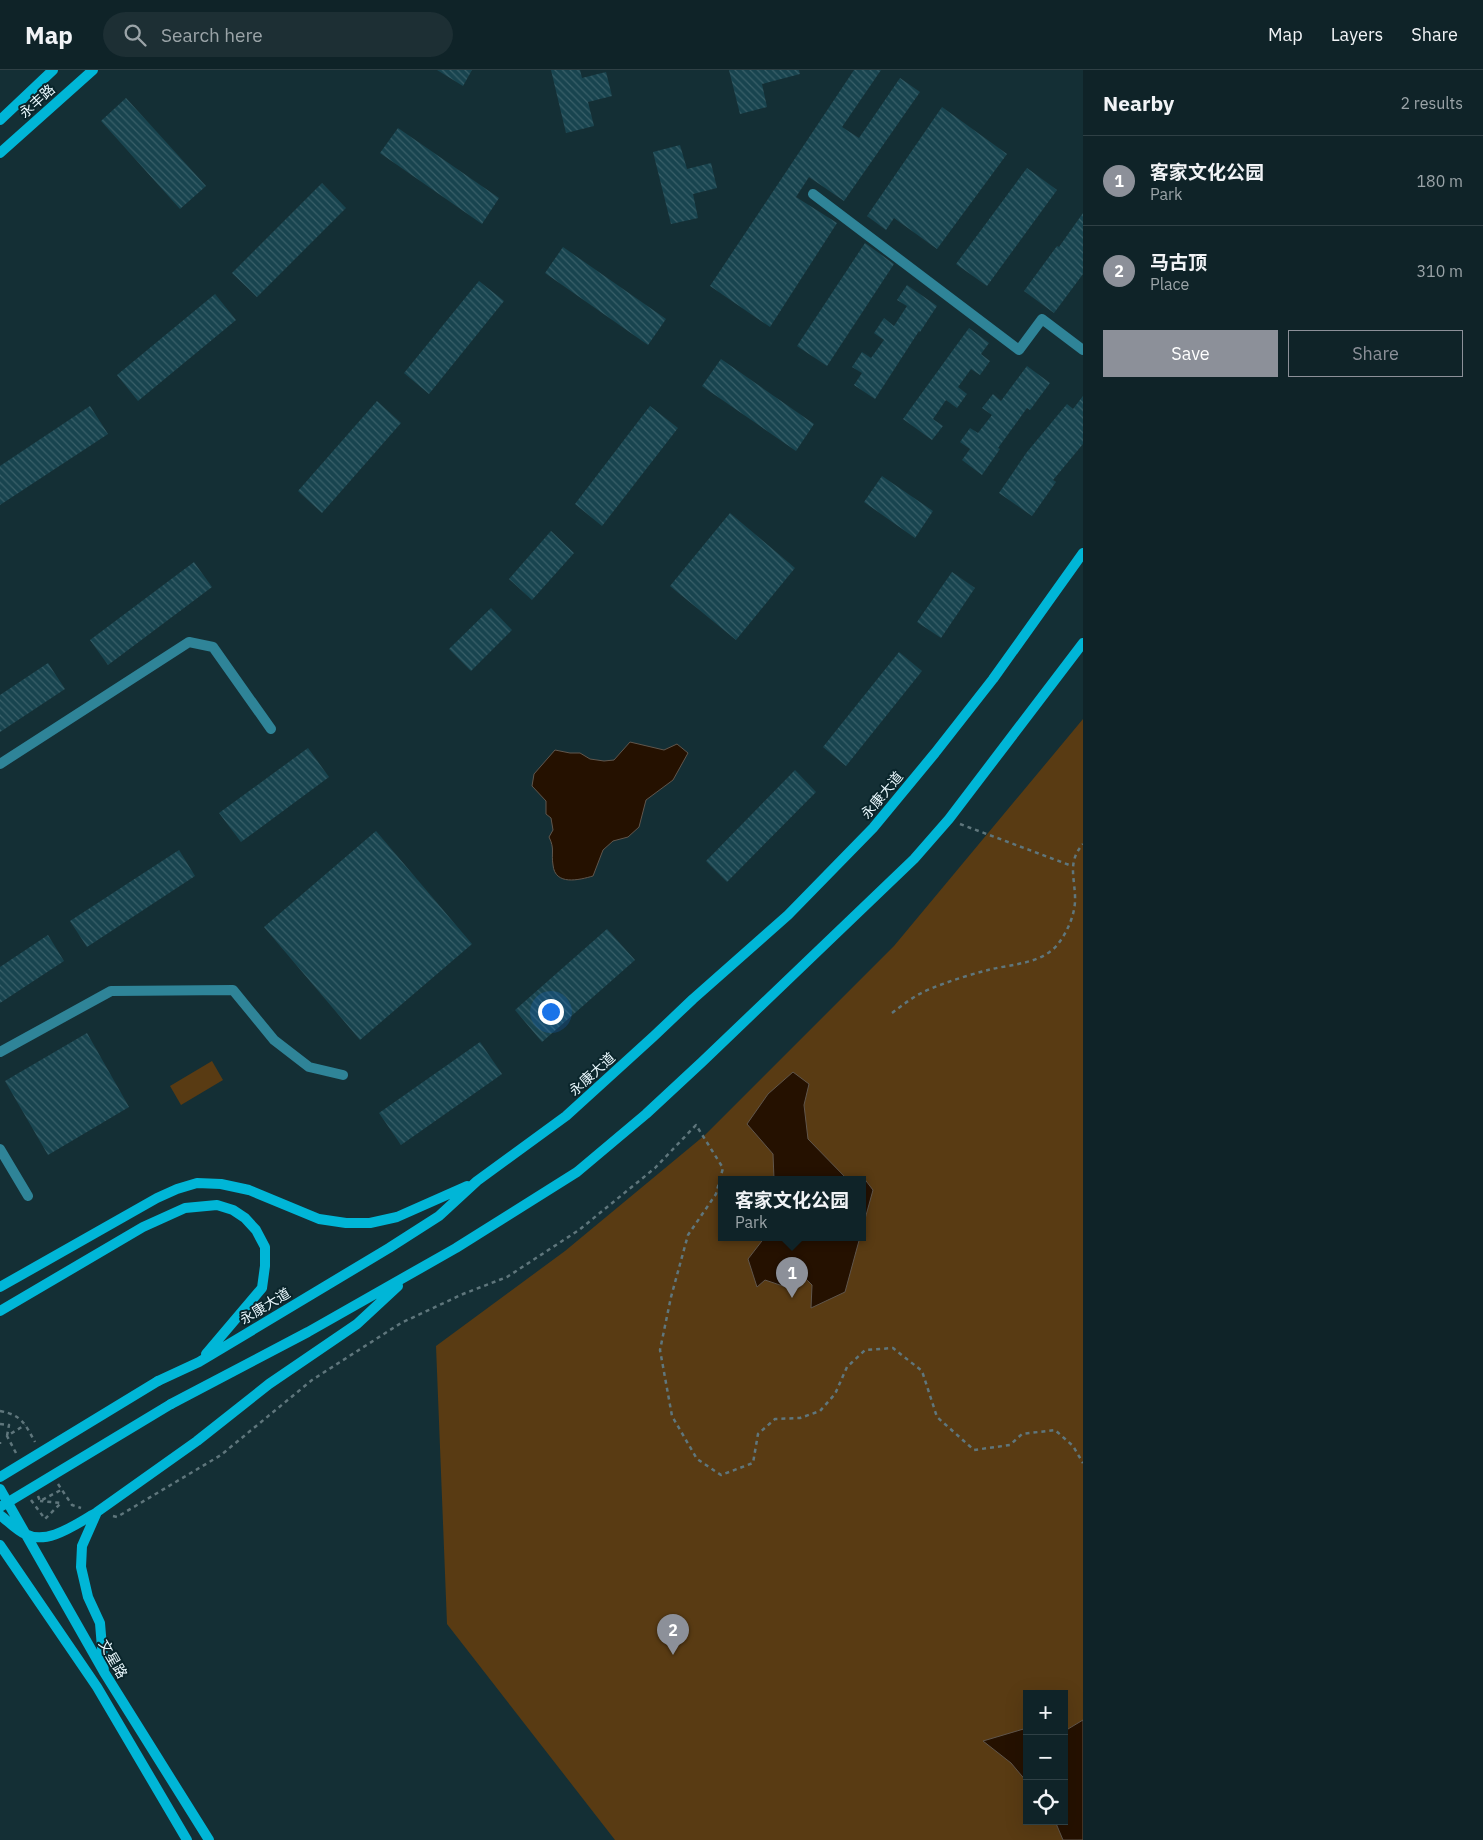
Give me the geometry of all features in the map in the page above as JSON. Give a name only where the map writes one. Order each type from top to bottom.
[{"type":"street","name":"永丰路","points":[[0,120],[52,70]]},
{"type":"street","name":"永丰路","points":[[0,153],[93,70]]},
{"type":"street","points":[[813,194],[1019,350],[1042,319],[1083,350]]},
{"type":"street","name":"永康大道","points":[[0,1477],[158,1382],[199,1362],[423,1227],[439,1216],[477,1181],[566,1116],[788,915],[873,828],[935,753],[992,679],[1083,553]]},
{"type":"street","points":[[0,764],[189,642],[213,647],[271,730]]},
{"type":"street","points":[[0,1507],[171,1404],[308,1332],[456,1248],[578,1172],[646,1114],[702,1062],[914,858],[949,820],[1083,643]]},
{"type":"street","points":[[0,1052],[111,991],[233,990],[274,1040],[309,1067],[343,1075]]},
{"type":"street","points":[[0,1149],[28,1196]]},
{"type":"street","points":[[0,1287],[156,1198],[197,1183],[221,1184],[249,1190],[319,1219],[346,1223],[370,1223],[397,1217],[477,1181]]},
{"type":"street","points":[[0,1311],[143,1227],[185,1208],[217,1205],[233,1210],[245,1218],[256,1230],[265,1247],[265,1266],[262,1288],[199,1362]]},
{"type":"street","points":[[0,1515],[26,1535],[41,1537],[55,1535],[97,1512],[197,1441],[269,1384],[357,1324],[412,1273]]},
{"type":"street","name":"文星路","points":[[0,1489],[104,1672],[209,1840]]},
{"type":"street","points":[[97,1512],[82,1546],[80,1567],[88,1597],[100,1623],[104,1672]]},
{"type":"street","name":"文星路","points":[[0,1544],[97,1688],[186,1840]]},
{"type":"path","points":[[949,820],[1072,866]]},
{"type":"path","points":[[892,1014],[911,998],[931,988],[992,969],[1014,966],[1045,955],[1058,944],[1071,922],[1075,903],[1072,866],[1076,852],[1083,844]]},
{"type":"path","points":[[57,1482],[72,1505],[117,1517],[220,1455],[312,1380],[401,1323],[463,1294],[507,1277],[586,1223],[655,1168],[696,1125],[723,1168],[721,1176]]},
{"type":"path","points":[[718,1187],[716,1194],[688,1235],[671,1297],[660,1350],[672,1416],[697,1459],[720,1475],[753,1463],[758,1434],[775,1419],[800,1418],[820,1411],[835,1394],[847,1367],[865,1350],[893,1348],[922,1371],[937,1417],[974,1450],[1010,1445],[1022,1434],[1055,1430],[1073,1446],[1083,1463]]},
{"type":"path","points":[[0,1411],[12,1413],[25,1425],[39,1449]]},
{"type":"path","points":[[0,1424],[9,1425],[7,1436]]},
{"type":"path","points":[[24,1505],[32,1500],[45,1519],[61,1503],[40,1501]]},
{"type":"shaded area","points":[[1083,719],[1083,1840],[615,1840],[447,1624],[436,1346],[565,1251],[705,1135],[894,946]]},
{"type":"shaded area","points":[[630,742],[664,750],[677,744],[688,753],[673,780],[646,800],[639,827],[628,837],[613,841],[603,850],[593,876],[575,880],[563,879],[555,872],[552,861],[552,845],[549,837],[553,830],[551,818],[546,814],[546,801],[532,786],[534,774],[555,750],[580,753],[590,759],[614,760]]},
{"type":"shaded area","points":[[212,1061],[223,1080],[181,1105],[170,1086]]},
{"type":"shaded area","points":[[793,1072],[809,1084],[804,1105],[808,1139],[844,1176],[774,1176],[773,1154],[747,1124],[768,1094]]},
{"type":"shaded area","points":[[866,1181],[873,1190],[866,1215]]},
{"type":"shaded area","points":[[762,1241],[859,1241],[845,1292],[811,1308],[812,1285],[798,1271],[786,1287],[765,1280],[757,1287],[748,1259]]},
{"type":"shaded area","points":[[1083,1720],[1083,1840],[1063,1840],[1057,1825],[1068,1825],[1068,1729]]},
{"type":"shaded area","points":[[1023,1729],[1023,1777],[1011,1763],[983,1741]]},
{"type":"building","points":[[437,70],[472,70],[463,86]]},
{"type":"building","points":[[551,70],[580,70],[582,78],[606,72],[612,96],[588,102],[594,126],[566,133]]},
{"type":"building","points":[[729,70],[799,70],[800,74],[762,84],[767,107],[740,114]]},
{"type":"building","points":[[854,70],[881,70],[842,127],[859,138],[900,78],[920,92],[844,201],[809,177],[796,197],[837,223],[770,327],[710,286]]},
{"type":"building","points":[[126,98],[206,186],[180,209],[101,121]]},
{"type":"building","points":[[942,107],[1007,154],[937,249],[894,218],[886,230],[867,216]]},
{"type":"building","points":[[398,128],[499,198],[482,224],[380,153]]},
{"type":"building","points":[[680,145],[687,169],[711,163],[717,188],[693,194],[698,218],[671,224],[653,152]]},
{"type":"building","points":[[1027,168],[1057,190],[987,286],[956,264]]},
{"type":"building","points":[[322,183],[346,208],[257,297],[232,273]]},
{"type":"building","points":[[1083,213],[1083,274],[1054,313],[1024,291]]},
{"type":"building","points":[[865,243],[894,264],[827,366],[797,346]]},
{"type":"building","points":[[563,247],[666,319],[648,345],[545,273]]},
{"type":"building","points":[[479,281],[504,301],[429,394],[404,373]]},
{"type":"building","points":[[907,285],[937,306],[875,399],[854,385],[862,373],[852,367],[862,352],[871,358],[884,340],[874,333],[884,318],[894,326],[907,306],[897,300]]},
{"type":"building","points":[[215,294],[236,320],[138,401],[117,375]]},
{"type":"building","points":[[969,328],[989,343],[981,354],[990,361],[980,375],[971,369],[958,387],[967,394],[957,408],[946,400],[933,419],[943,426],[932,440],[903,419]]},
{"type":"building","points":[[721,359],[814,424],[796,451],[702,386]]},
{"type":"building","points":[[1027,366],[1050,383],[1030,410],[1027,408],[998,448],[1000,449],[982,475],[962,460],[970,449],[960,442],[970,428],[978,433],[992,415],[982,408],[993,394],[1001,401]]},
{"type":"building","points":[[1083,396],[1083,444],[1053,480],[1056,482],[1032,516],[999,493],[1027,452],[1067,404],[1073,409]]},
{"type":"building","points":[[377,401],[401,423],[322,513],[298,491]]},
{"type":"building","points":[[90,406],[108,434],[0,505],[0,466]]},
{"type":"building","points":[[650,406],[678,428],[602,526],[575,504]]},
{"type":"building","points":[[882,476],[933,511],[915,538],[864,502]]},
{"type":"building","points":[[730,513],[795,568],[736,640],[670,586]]},
{"type":"building","points":[[551,531],[574,553],[532,600],[509,579]]},
{"type":"building","points":[[194,562],[212,587],[108,665],[90,640]]},
{"type":"building","points":[[952,572],[975,588],[941,638],[917,622]]},
{"type":"building","points":[[491,608],[512,630],[471,671],[449,649]]},
{"type":"building","points":[[899,652],[922,671],[846,766],[823,747]]},
{"type":"building","points":[[48,663],[65,689],[0,732],[0,695]]},
{"type":"building","points":[[308,748],[329,777],[241,842],[219,813]]},
{"type":"building","points":[[795,770],[816,792],[727,882],[706,861]]},
{"type":"building","points":[[376,831],[472,944],[360,1040],[264,927]]},
{"type":"building","points":[[179,850],[195,876],[87,947],[70,921]]},
{"type":"building","points":[[607,929],[635,960],[542,1042],[515,1010]]},
{"type":"building","points":[[48,935],[64,961],[0,1003],[0,967]]},
{"type":"building","points":[[87,1033],[129,1107],[48,1155],[5,1081]]},
{"type":"building","points":[[480,1042],[502,1074],[401,1145],[379,1113]]},
{"type":"place","name":"客家文化公园","points":[[792,1298]]},
{"type":"place","name":"马古顶","points":[[673,1655]]}]
